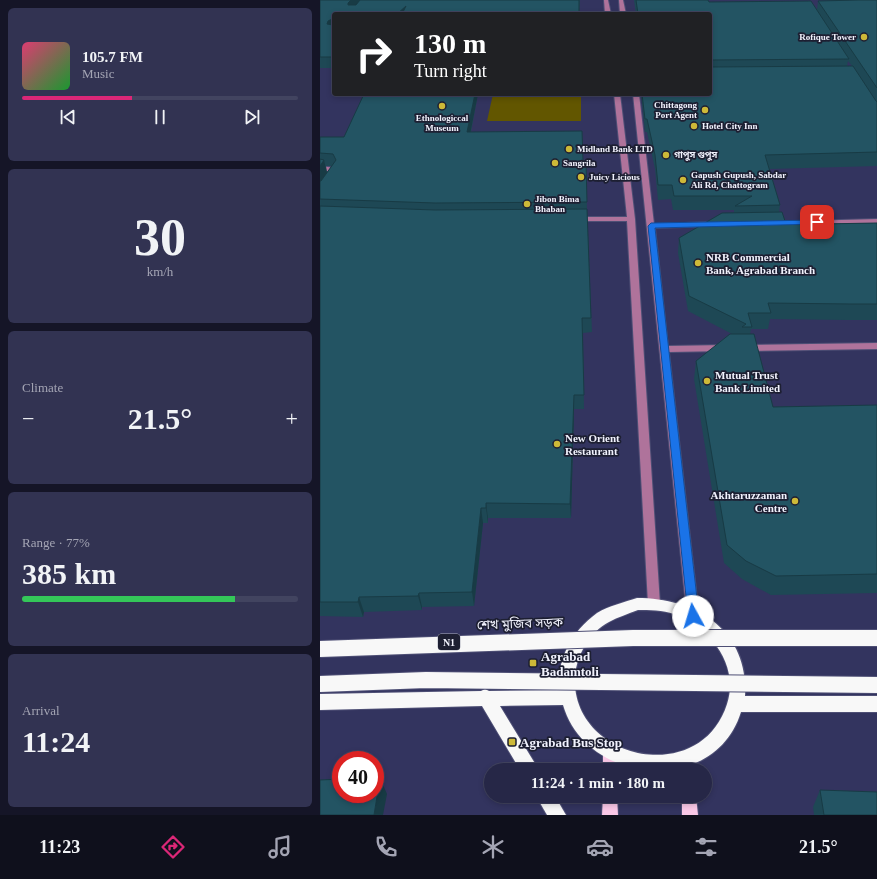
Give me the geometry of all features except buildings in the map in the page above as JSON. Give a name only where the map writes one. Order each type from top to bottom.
[{"type":"highway","points":[[650,763],[633,761],[610,752],[590,737],[575,719],[567,697],[566,673],[568,660],[578,639],[590,626],[604,616],[619,608],[637,604],[654,604],[674,608],[693,616],[710,627],[724,642],[731,653],[738,678],[739,691],[737,704],[727,727],[710,746],[687,763]]},
{"type":"highway","points":[[320,647],[633,638],[877,638]]},
{"type":"highway","name":"শেখ মুজিব সড়ক","points":[[320,647],[578,639]]},
{"type":"highway","points":[[724,642],[877,642]]},
{"type":"highway","points":[[320,684],[426,680],[877,685]]},
{"type":"highway","points":[[320,702],[485,697],[567,697]]},
{"type":"highway","points":[[485,697],[526,763]]},
{"type":"highway","points":[[737,704],[877,704]]},
{"type":"highway","points":[[549,803],[557,815]]},
{"type":"main road","points":[[610,752],[610,763]]},
{"type":"main road","points":[[610,803],[610,815]]},
{"type":"main road","points":[[689,803],[690,815]]},
{"type":"street","points":[[606,0],[608,12]]},
{"type":"street","points":[[621,0],[623,12]]},
{"type":"street","points":[[617,96],[631,219],[654,604]]},
{"type":"street","points":[[636,96],[693,616]]},
{"type":"street","points":[[320,168],[332,169],[334,172],[320,191]]},
{"type":"street","points":[[569,219],[631,219]]},
{"type":"street","points":[[799,223],[877,221]]},
{"type":"street","points":[[651,226],[721,224]]},
{"type":"street","points":[[664,349],[877,346]]},
{"type":"shaded area","points":[[493,96],[581,96],[581,121],[487,121]]},
{"type":"place","name":"Rofique Tower","points":[[864,37]]},
{"type":"place","name":"Ethnologiccal Museum","points":[[442,106]]},
{"type":"place","name":"Chittagong Port Agent","points":[[705,110]]},
{"type":"place","name":"Hotel City Inn","points":[[694,126]]},
{"type":"place","name":"Midland Bank LTD","points":[[569,149]]},
{"type":"place","name":"গাপুস গুপুস","points":[[666,155]]},
{"type":"place","name":"Sangrila","points":[[555,163]]},
{"type":"place","name":"Juicy Licious","points":[[581,177]]},
{"type":"place","name":"Gapush Gupush, Sabdar Ali Rd, Chattogram","points":[[683,180]]},
{"type":"place","name":"Jibon Bima Bhaban","points":[[527,204]]},
{"type":"place","name":"NRB Commercial Bank, Agrabad Branch","points":[[698,263]]},
{"type":"place","name":"Mutual Trust Bank Limited","points":[[707,381]]},
{"type":"place","name":"New Orient Restaurant","points":[[557,444]]},
{"type":"place","name":"Akhtaruzzaman Centre","points":[[795,501]]},
{"type":"place","name":"Agrabad Badamtoli","points":[[533,663]]},
{"type":"place","name":"Agrabad Bus Stop","points":[[512,742]]},
{"type":"route","points":[[693,616],[651,226],[817,222]]}]
